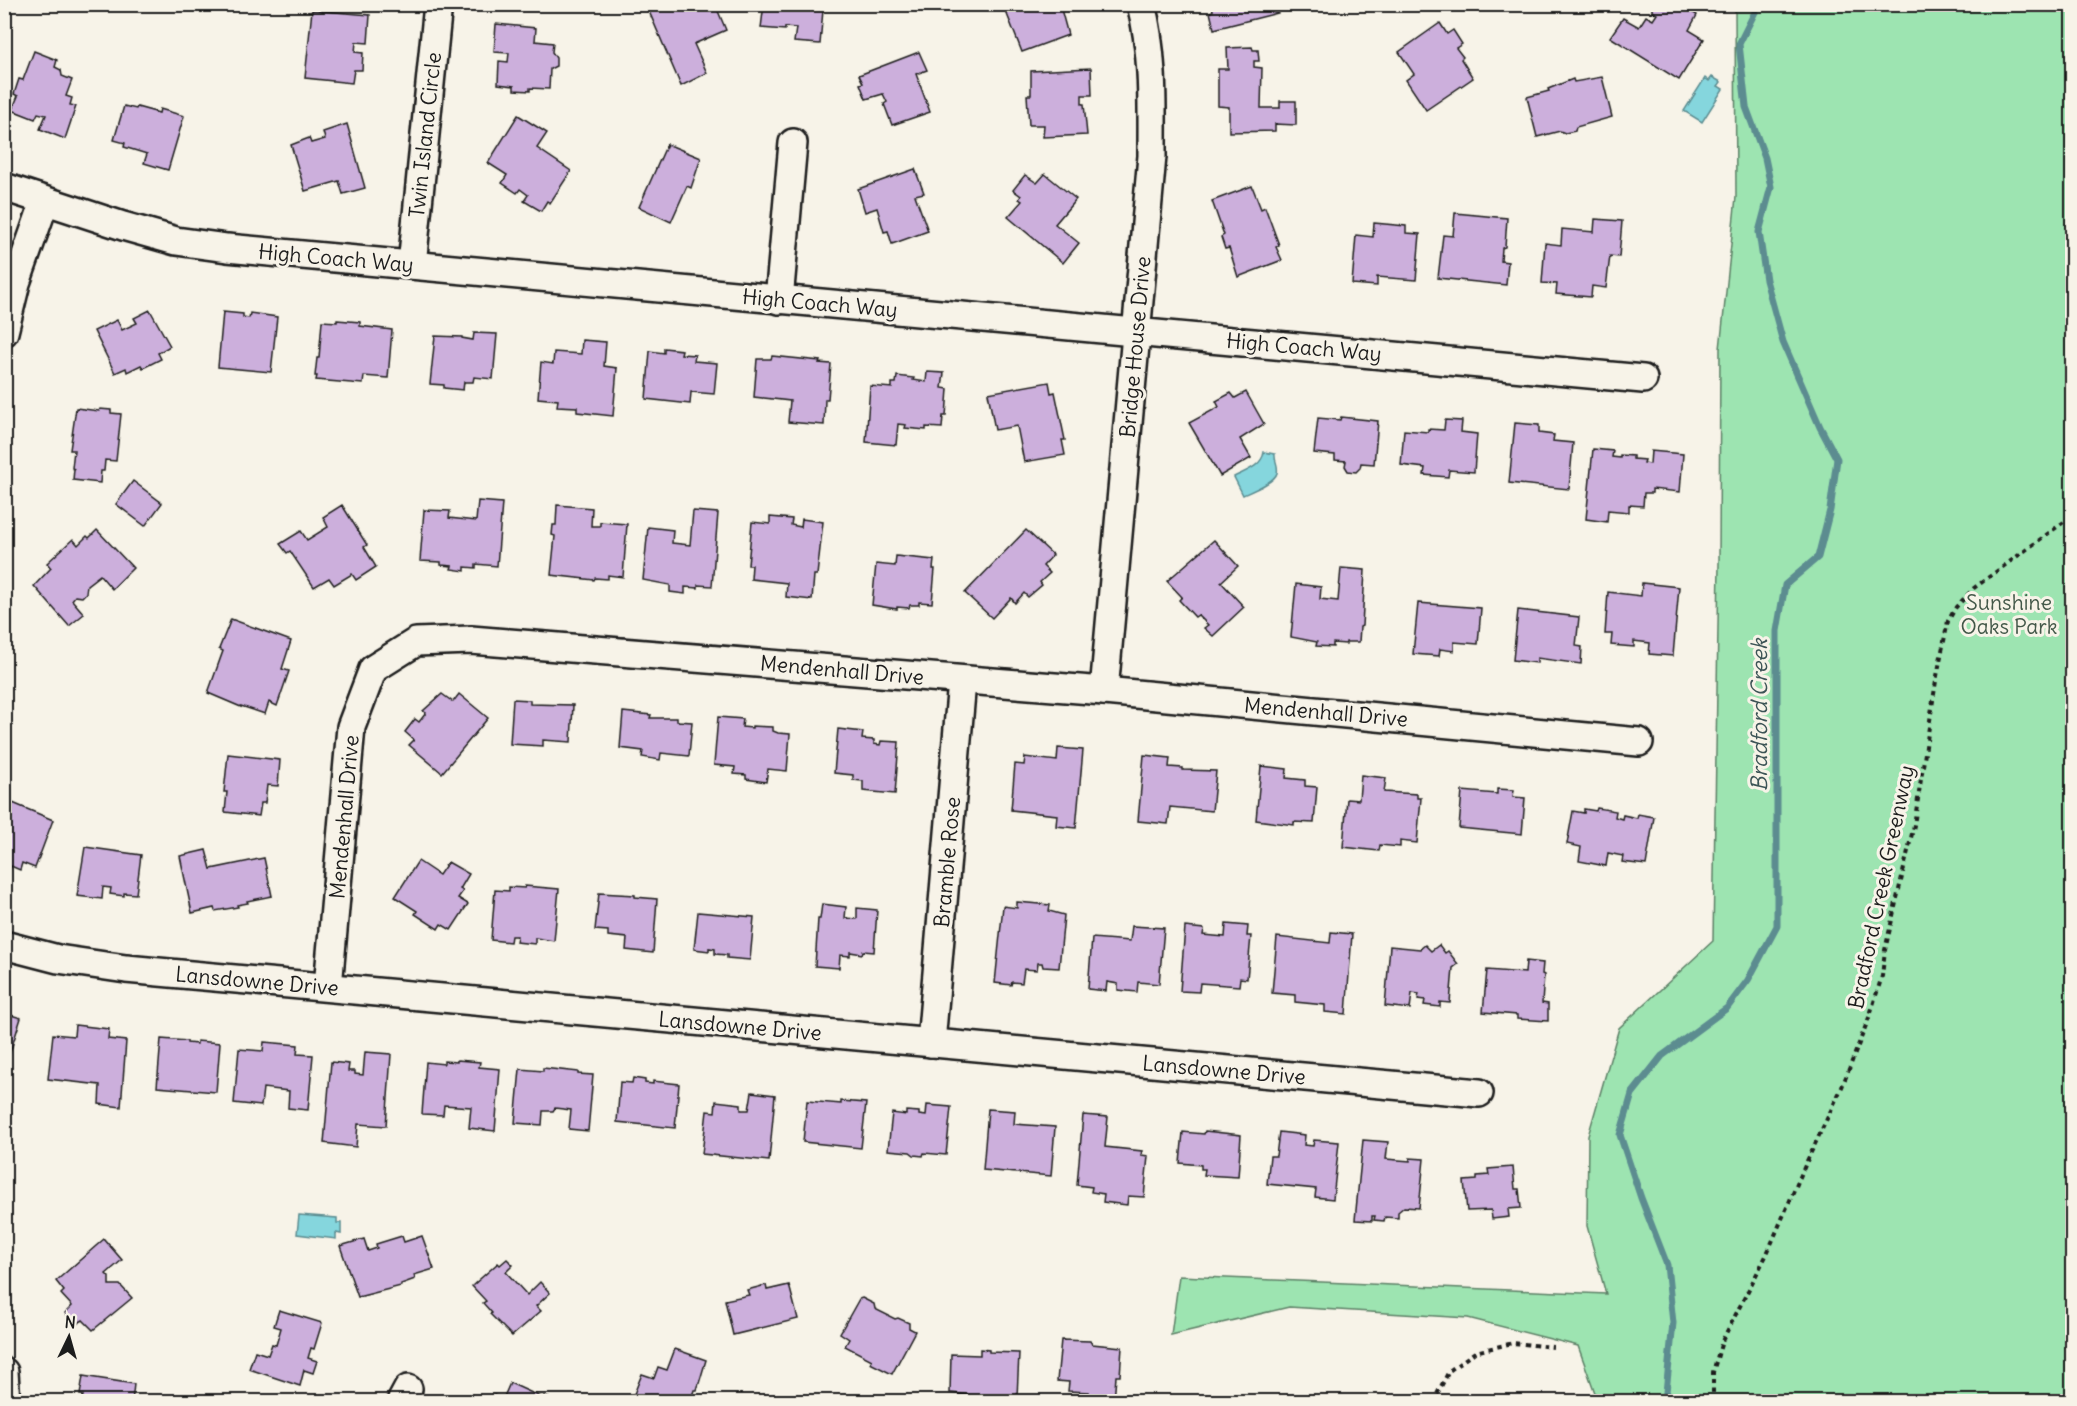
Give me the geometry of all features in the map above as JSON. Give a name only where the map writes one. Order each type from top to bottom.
[{"type":"street","name":"Twin Island Circle","points":[[412,265],[438,4]]},
{"type":"street","name":"Bridge House Drive","points":[[1104,691],[1152,156],[1152,74],[1148,32],[1141,4]]},
{"type":"street","points":[[779,300],[793,143]]},
{"type":"street","name":"High Coach Way","points":[[4,187],[123,226],[176,240],[238,249],[1643,379]]},
{"type":"street","points":[[4,332],[16,283],[45,201]]},
{"type":"street","name":"Mendenhall Drive","points":[[328,987],[351,727],[373,669],[416,642],[471,639],[1104,691],[1639,742]]},
{"type":"street","name":"Bramble Rose","points":[[931,1043],[962,681]]},
{"type":"street","name":"Lansdowne Drive","points":[[4,945],[58,959],[126,969],[1479,1093]]},
{"type":"street","points":[[4,1372],[6,1401]]},
{"type":"path","name":"Bradford Creek Greenway","points":[[1713,1401],[1713,1372],[1722,1341],[1766,1256],[1842,1087],[1870,1015],[1882,976],[1885,950],[1914,825],[1936,681],[1948,621],[1956,607],[1974,588],[2073,516]]},
{"type":"path","points":[[1434,1401],[1449,1371],[1475,1352],[1512,1343],[1553,1347]]},
{"type":"green space","name":"Sunshine Oaks Park","points":[[1735,5],[2072,5],[2072,1401],[1598,1401],[1578,1346],[1468,1318],[1289,1307],[1171,1335],[1179,1276],[1606,1294],[1587,1226],[1588,1136],[1619,1028],[1713,941],[1720,349],[1736,197]]},
{"type":"water","points":[[1712,77],[1721,82],[1718,86],[1723,89],[1702,122],[1684,111],[1705,78],[1709,81]]},
{"type":"water","points":[[1264,452],[1275,454],[1277,473],[1268,483],[1243,495],[1234,477],[1257,464]]},
{"type":"water","points":[[299,1215],[337,1218],[337,1223],[341,1223],[341,1234],[336,1233],[336,1239],[297,1234]]},
{"type":"building","points":[[658,4],[715,4],[726,30],[694,44],[707,73],[681,86],[648,9]]},
{"type":"building","points":[[764,4],[810,4],[810,9],[823,10],[820,44],[794,42],[796,28],[785,27],[785,30],[761,28]]},
{"type":"building","points":[[1003,4],[1056,4],[1058,9],[1061,9],[1068,35],[1022,52]]},
{"type":"building","points":[[1212,4],[1276,4],[1278,13],[1214,29],[1210,12],[1213,11]]},
{"type":"building","points":[[1652,4],[1678,4],[1697,15],[1689,30],[1704,39],[1679,80],[1610,37],[1623,18],[1639,27],[1646,16],[1653,20],[1657,14],[1652,11]]},
{"type":"building","points":[[312,10],[370,15],[368,43],[356,42],[355,52],[363,53],[362,70],[354,70],[352,83],[305,78]]},
{"type":"building","points":[[1440,23],[1447,34],[1453,30],[1462,44],[1456,48],[1473,78],[1426,110],[1406,80],[1414,74],[1399,52]]},
{"type":"building","points":[[496,24],[536,28],[535,41],[553,43],[552,52],[556,58],[556,66],[550,69],[549,89],[514,90],[514,86],[498,84],[499,61],[508,62],[509,53],[494,52]]},
{"type":"building","points":[[1252,47],[1253,50],[1258,50],[1259,61],[1254,61],[1254,67],[1262,68],[1261,108],[1280,108],[1280,101],[1296,101],[1296,125],[1275,124],[1275,131],[1229,132],[1229,107],[1218,106],[1218,69],[1228,69],[1227,48]]},
{"type":"building","points":[[34,51],[57,60],[55,67],[61,70],[62,76],[72,80],[66,96],[72,98],[70,105],[76,106],[65,139],[40,129],[46,115],[38,113],[35,119],[12,110],[18,96],[14,94],[19,79],[23,80]]},
{"type":"building","points":[[919,52],[927,70],[916,74],[930,112],[892,125],[884,104],[887,102],[883,94],[866,99],[859,75]]},
{"type":"building","points":[[1091,68],[1092,95],[1082,95],[1087,135],[1043,137],[1044,125],[1029,125],[1027,95],[1031,95],[1031,71]]},
{"type":"building","points":[[1602,77],[1612,117],[1576,127],[1575,131],[1565,133],[1560,131],[1537,137],[1527,97],[1549,91],[1548,89],[1573,79],[1574,82]]},
{"type":"building","points":[[124,106],[159,113],[160,109],[184,116],[168,170],[144,163],[147,154],[124,147],[125,143],[114,140]]},
{"type":"building","points":[[518,115],[547,133],[537,148],[571,171],[550,203],[547,201],[541,211],[524,201],[528,195],[520,189],[517,193],[502,183],[507,175],[488,163]]},
{"type":"building","points":[[347,124],[365,188],[343,194],[339,181],[305,191],[291,145],[309,138],[311,143],[325,139],[323,132]]},
{"type":"building","points":[[667,144],[701,158],[691,188],[687,186],[671,222],[639,207]]},
{"type":"building","points":[[915,169],[924,193],[915,195],[928,231],[892,244],[888,231],[884,232],[877,208],[865,212],[858,189]]},
{"type":"building","points":[[1045,174],[1076,199],[1055,224],[1079,243],[1063,263],[1008,217],[1022,201],[1019,199],[1021,196],[1013,190],[1025,175],[1037,183]]},
{"type":"building","points":[[1252,186],[1261,209],[1265,207],[1282,260],[1238,277],[1229,248],[1225,249],[1221,237],[1224,235],[1212,201]]},
{"type":"building","points":[[1455,213],[1507,218],[1505,247],[1502,248],[1501,261],[1508,262],[1506,285],[1438,278],[1443,235],[1453,236]]},
{"type":"building","points":[[1595,219],[1622,221],[1619,257],[1610,256],[1606,288],[1592,286],[1591,297],[1556,294],[1557,284],[1542,283],[1545,243],[1561,245],[1562,229],[1594,232]]},
{"type":"building","points":[[1374,223],[1406,226],[1406,233],[1420,234],[1416,280],[1377,277],[1377,286],[1352,284],[1356,235],[1373,237]]},
{"type":"building","points":[[150,310],[170,346],[158,353],[161,359],[143,368],[141,365],[127,372],[126,368],[115,373],[94,331],[117,320],[122,330],[137,323],[134,318]]},
{"type":"building","points":[[223,312],[243,314],[243,317],[249,318],[250,313],[277,317],[271,372],[218,367]]},
{"type":"building","points":[[337,320],[360,322],[360,326],[392,330],[388,378],[364,376],[363,384],[316,380],[322,321],[337,322]]},
{"type":"building","points":[[474,333],[497,334],[493,379],[474,377],[473,382],[464,382],[463,390],[430,384],[435,336],[462,337],[473,340]]},
{"type":"building","points":[[582,340],[606,342],[604,366],[617,368],[613,416],[577,412],[577,407],[557,406],[558,400],[538,398],[541,362],[553,364],[554,352],[581,354]]},
{"type":"building","points":[[664,348],[682,350],[681,354],[695,355],[694,361],[717,363],[714,394],[691,392],[690,404],[646,399],[650,351],[664,353]]},
{"type":"building","points":[[772,356],[831,364],[828,399],[825,399],[824,425],[788,422],[790,401],[754,397],[757,359],[771,359]]},
{"type":"building","points":[[927,372],[944,373],[942,388],[948,389],[946,416],[943,416],[942,428],[926,427],[926,430],[905,428],[906,425],[898,424],[896,445],[866,442],[870,386],[892,388],[892,383],[896,383],[897,376],[926,382]]},
{"type":"building","points":[[1049,382],[1051,393],[1055,392],[1065,440],[1062,440],[1065,455],[1024,462],[1017,426],[995,430],[988,393]]},
{"type":"building","points":[[1246,392],[1264,424],[1240,439],[1251,458],[1220,476],[1189,423],[1219,407],[1216,401],[1231,393],[1235,398]]},
{"type":"building","points":[[76,408],[111,410],[111,413],[121,414],[116,461],[105,460],[100,483],[73,480],[74,450],[70,450]]},
{"type":"building","points":[[1341,417],[1378,421],[1374,464],[1361,463],[1356,472],[1348,471],[1345,466],[1346,461],[1335,460],[1335,455],[1314,453],[1318,418],[1340,420]]},
{"type":"building","points":[[1445,420],[1462,421],[1461,432],[1477,434],[1474,472],[1449,470],[1448,477],[1424,475],[1425,468],[1401,465],[1404,430],[1428,432],[1428,429],[1444,430]]},
{"type":"building","points":[[1515,423],[1539,425],[1539,433],[1554,435],[1553,441],[1573,443],[1569,489],[1509,483]]},
{"type":"building","points":[[1593,449],[1613,451],[1612,457],[1633,456],[1633,459],[1645,460],[1644,463],[1650,464],[1651,451],[1683,454],[1680,492],[1652,489],[1652,493],[1644,493],[1643,506],[1629,505],[1629,512],[1608,510],[1607,522],[1586,519]]},
{"type":"building","points":[[133,481],[162,503],[145,526],[116,504]]},
{"type":"building","points":[[478,501],[502,503],[497,566],[476,564],[476,568],[465,567],[465,571],[451,569],[452,566],[441,565],[441,562],[420,561],[424,510],[450,511],[449,518],[476,521]]},
{"type":"building","points":[[342,505],[367,545],[364,547],[376,567],[356,580],[352,574],[334,585],[329,578],[314,587],[290,551],[287,553],[280,544],[301,531],[307,540],[328,527],[323,517]]},
{"type":"building","points":[[557,505],[592,508],[591,526],[600,526],[600,522],[627,524],[623,577],[608,575],[608,579],[595,578],[594,580],[551,575],[555,536],[552,535],[553,525],[556,525]]},
{"type":"building","points":[[693,511],[718,513],[712,586],[685,587],[685,594],[670,592],[670,585],[643,580],[648,527],[673,530],[672,543],[690,545]]},
{"type":"building","points":[[770,517],[792,519],[791,525],[801,527],[802,519],[823,522],[812,600],[786,597],[787,583],[751,579],[752,565],[748,565],[752,522],[770,524]]},
{"type":"building","points":[[97,530],[133,568],[112,589],[100,575],[87,585],[86,593],[82,597],[75,596],[72,600],[84,614],[69,626],[34,586],[51,568],[47,563],[73,539],[78,545]]},
{"type":"building","points":[[1026,530],[1053,555],[1043,566],[1050,573],[1040,582],[1042,585],[1028,597],[1024,593],[1015,603],[1011,598],[992,618],[965,593]]},
{"type":"building","points":[[1214,540],[1238,566],[1221,582],[1244,607],[1213,636],[1204,628],[1208,625],[1198,615],[1195,617],[1179,600],[1182,597],[1167,581]]},
{"type":"building","points":[[896,556],[934,560],[932,603],[919,602],[919,605],[910,605],[909,608],[897,607],[897,609],[872,605],[876,564],[895,566]]},
{"type":"building","points":[[1341,568],[1365,570],[1359,642],[1333,643],[1333,647],[1316,646],[1317,642],[1291,637],[1296,584],[1321,587],[1320,599],[1338,601]]},
{"type":"building","points":[[1642,583],[1679,587],[1673,656],[1649,654],[1650,643],[1634,641],[1634,647],[1611,645],[1612,634],[1605,634],[1608,592],[1641,596]]},
{"type":"building","points":[[1418,603],[1481,608],[1478,644],[1454,642],[1454,651],[1440,649],[1439,656],[1413,654]]},
{"type":"building","points":[[1518,610],[1579,617],[1576,646],[1582,647],[1581,664],[1537,658],[1537,663],[1513,660]]},
{"type":"building","points":[[231,619],[291,641],[282,669],[289,671],[277,706],[269,702],[265,714],[208,693],[223,651],[219,649]]},
{"type":"building","points":[[442,694],[453,702],[459,694],[488,718],[442,773],[409,745],[414,740],[405,732],[415,719],[419,722],[426,713],[423,711]]},
{"type":"building","points":[[513,699],[530,700],[530,704],[573,705],[571,742],[543,740],[543,746],[510,744]]},
{"type":"building","points":[[623,712],[651,715],[650,718],[677,718],[677,721],[692,722],[689,756],[661,753],[660,760],[642,757],[643,751],[620,748]]},
{"type":"building","points":[[718,717],[743,719],[742,727],[773,727],[773,731],[790,734],[787,771],[768,769],[766,782],[746,779],[746,775],[734,774],[735,767],[714,765]]},
{"type":"building","points":[[838,729],[863,732],[862,739],[874,740],[874,744],[880,745],[881,741],[899,742],[895,794],[863,791],[863,781],[853,780],[853,775],[834,773]]},
{"type":"building","points":[[1058,748],[1083,750],[1076,828],[1056,826],[1057,815],[1011,810],[1015,764],[1024,765],[1025,757],[1057,761]]},
{"type":"building","points":[[228,754],[280,760],[278,786],[267,785],[265,803],[261,803],[259,816],[225,812],[227,792],[224,792]]},
{"type":"building","points":[[1144,755],[1170,758],[1169,767],[1183,768],[1183,770],[1216,771],[1212,811],[1170,807],[1168,824],[1138,821]]},
{"type":"building","points":[[1261,766],[1287,769],[1286,778],[1305,780],[1305,786],[1317,787],[1314,823],[1294,822],[1294,825],[1256,820]]},
{"type":"building","points":[[1361,775],[1386,778],[1384,792],[1417,794],[1417,798],[1421,798],[1417,843],[1400,841],[1400,847],[1380,845],[1379,851],[1343,847],[1347,799],[1359,800]]},
{"type":"building","points":[[1497,789],[1514,790],[1513,797],[1525,798],[1522,834],[1459,828],[1462,791],[1497,794]]},
{"type":"building","points":[[8,801],[53,820],[35,868],[22,863],[20,870],[11,866],[8,876],[4,875],[4,811]]},
{"type":"building","points":[[1597,808],[1616,811],[1615,817],[1622,819],[1623,815],[1637,818],[1638,814],[1654,817],[1646,865],[1622,862],[1623,856],[1608,853],[1606,866],[1579,861],[1581,847],[1567,844],[1573,811],[1584,813],[1584,809],[1596,811]]},
{"type":"building","points":[[85,847],[141,855],[136,894],[124,893],[124,896],[110,894],[111,888],[103,887],[102,899],[77,896]]},
{"type":"building","points":[[206,850],[211,869],[264,858],[272,896],[247,901],[248,903],[237,905],[238,907],[215,911],[214,908],[192,913],[180,856]]},
{"type":"building","points":[[418,861],[439,875],[448,862],[469,874],[460,889],[463,891],[458,898],[468,904],[451,930],[441,924],[438,929],[415,914],[417,911],[395,897]]},
{"type":"building","points":[[525,886],[559,889],[554,941],[535,938],[535,944],[516,942],[517,936],[511,936],[510,942],[491,940],[495,890],[509,891],[509,887],[525,888]]},
{"type":"building","points":[[599,893],[657,899],[653,953],[626,950],[627,938],[608,936],[608,931],[595,930]]},
{"type":"building","points":[[1017,902],[1050,905],[1049,911],[1064,915],[1059,968],[1043,967],[1042,963],[1038,963],[1037,970],[1024,969],[1022,983],[1012,982],[1011,985],[995,983],[1003,906],[1017,908]]},
{"type":"building","points":[[822,904],[846,907],[845,918],[857,919],[857,908],[877,910],[874,952],[863,951],[862,954],[850,952],[850,956],[840,955],[839,968],[815,966],[818,919],[820,919]]},
{"type":"building","points":[[698,912],[754,917],[750,960],[727,958],[727,955],[715,954],[715,949],[709,948],[709,951],[694,949]]},
{"type":"building","points":[[1226,924],[1248,926],[1247,936],[1251,936],[1247,979],[1240,978],[1239,986],[1200,983],[1199,992],[1180,991],[1185,927],[1204,929],[1203,935],[1225,937]]},
{"type":"building","points":[[1132,926],[1164,928],[1159,984],[1138,982],[1137,992],[1118,990],[1118,984],[1107,982],[1106,991],[1088,989],[1092,938],[1130,941]]},
{"type":"building","points":[[1331,932],[1352,934],[1346,1014],[1325,1012],[1325,1005],[1295,1002],[1295,995],[1272,993],[1277,937],[1330,943]]},
{"type":"building","points":[[1425,945],[1431,951],[1439,945],[1445,953],[1448,951],[1458,964],[1453,968],[1450,1003],[1440,1002],[1440,1007],[1424,1005],[1425,1000],[1418,999],[1419,994],[1412,993],[1410,1009],[1385,1006],[1390,946],[1420,949]]},
{"type":"building","points":[[1526,961],[1543,963],[1542,1003],[1548,1004],[1548,1021],[1517,1019],[1517,1015],[1483,1012],[1487,970],[1525,973]]},
{"type":"building","points":[[4,1013],[21,1018],[7,1062],[4,1061]]},
{"type":"building","points":[[75,1025],[109,1029],[108,1039],[126,1041],[121,1107],[99,1104],[100,1085],[48,1079],[53,1034],[74,1036]]},
{"type":"building","points":[[161,1039],[197,1044],[197,1041],[220,1043],[216,1092],[157,1087]]},
{"type":"building","points":[[264,1042],[298,1045],[297,1054],[313,1055],[308,1110],[288,1108],[289,1091],[263,1088],[261,1106],[234,1103],[239,1049],[263,1051]]},
{"type":"building","points":[[365,1052],[391,1054],[386,1126],[358,1124],[356,1147],[324,1143],[331,1062],[349,1064],[348,1071],[355,1071],[355,1074],[363,1075]]},
{"type":"building","points":[[457,1060],[480,1062],[479,1067],[500,1069],[495,1131],[469,1128],[471,1107],[444,1105],[443,1115],[422,1114],[426,1062],[444,1064],[444,1061],[457,1062]]},
{"type":"building","points":[[543,1068],[593,1075],[588,1131],[569,1129],[571,1110],[555,1108],[553,1111],[543,1111],[542,1125],[515,1123],[520,1069],[543,1071]]},
{"type":"building","points":[[633,1078],[645,1080],[645,1083],[653,1084],[653,1081],[679,1084],[675,1128],[617,1122],[620,1082],[632,1083]]},
{"type":"building","points":[[752,1092],[775,1095],[769,1161],[702,1154],[707,1111],[715,1112],[716,1101],[741,1104],[741,1110],[749,1110]]},
{"type":"building","points":[[807,1101],[841,1104],[841,1101],[866,1103],[861,1148],[803,1142]]},
{"type":"building","points":[[927,1105],[951,1107],[946,1155],[924,1153],[923,1156],[888,1150],[892,1113],[906,1115],[906,1111],[919,1112],[919,1115],[926,1116]]},
{"type":"building","points":[[988,1109],[1015,1111],[1014,1124],[1055,1127],[1051,1176],[983,1170]]},
{"type":"building","points":[[1083,1115],[1108,1117],[1105,1147],[1142,1151],[1141,1155],[1148,1156],[1144,1197],[1128,1196],[1127,1205],[1103,1202],[1104,1194],[1091,1192],[1092,1187],[1077,1185]]},
{"type":"building","points":[[1205,1131],[1241,1135],[1238,1177],[1204,1175],[1205,1169],[1201,1169],[1201,1165],[1180,1163],[1183,1132],[1204,1134]]},
{"type":"building","points":[[1279,1132],[1305,1135],[1304,1145],[1313,1146],[1314,1140],[1339,1142],[1333,1199],[1315,1197],[1316,1189],[1267,1184],[1270,1156],[1276,1156]]},
{"type":"building","points":[[1363,1140],[1388,1142],[1386,1159],[1410,1161],[1410,1158],[1424,1159],[1419,1208],[1404,1207],[1398,1212],[1398,1218],[1385,1217],[1384,1221],[1374,1220],[1375,1216],[1372,1216],[1372,1221],[1355,1220]]},
{"type":"building","points":[[1513,1167],[1515,1189],[1519,1189],[1521,1208],[1508,1209],[1509,1217],[1492,1219],[1491,1210],[1467,1211],[1464,1181],[1477,1180],[1477,1176],[1489,1175],[1488,1169]]},
{"type":"building","points":[[402,1236],[404,1242],[422,1236],[434,1269],[414,1275],[415,1279],[401,1286],[358,1297],[340,1246],[364,1239],[368,1251],[377,1248],[376,1244]]},
{"type":"building","points":[[104,1239],[122,1260],[106,1274],[109,1277],[109,1285],[120,1285],[132,1298],[93,1330],[83,1320],[75,1325],[65,1313],[72,1306],[61,1294],[64,1291],[56,1281]]},
{"type":"building","points":[[507,1259],[513,1265],[506,1272],[527,1295],[540,1282],[550,1293],[536,1306],[541,1311],[512,1336],[490,1314],[492,1313],[483,1303],[486,1301],[472,1286],[498,1263],[500,1265]]},
{"type":"building","points":[[766,1285],[767,1290],[789,1285],[798,1319],[733,1335],[725,1300],[749,1295],[747,1290]]},
{"type":"building","points":[[862,1298],[874,1304],[875,1309],[909,1323],[909,1328],[915,1331],[892,1374],[870,1363],[872,1360],[845,1346],[849,1339],[840,1333],[859,1299]]},
{"type":"building","points":[[279,1310],[322,1323],[314,1349],[311,1348],[308,1358],[317,1361],[313,1373],[304,1370],[300,1386],[249,1369],[255,1351],[268,1355],[272,1344],[276,1345],[281,1328],[274,1326]]},
{"type":"building","points":[[1061,1340],[1090,1341],[1092,1344],[1122,1347],[1120,1376],[1116,1376],[1114,1402],[1088,1402],[1089,1392],[1068,1391],[1069,1382],[1057,1381]]},
{"type":"building","points":[[675,1349],[706,1360],[697,1390],[694,1390],[690,1402],[639,1402],[632,1399],[642,1374],[654,1378],[658,1367],[667,1370]]},
{"type":"building","points":[[980,1349],[989,1350],[989,1352],[1019,1353],[1017,1397],[980,1396],[980,1402],[969,1402],[969,1395],[950,1393],[951,1354],[980,1355]]},
{"type":"building","points":[[83,1376],[134,1384],[132,1402],[82,1402],[83,1395],[80,1395]]},
{"type":"building","points":[[510,1383],[543,1398],[544,1396],[553,1402],[491,1402],[494,1395],[503,1399]]},
{"type":"waterway","name":"Bradford Creek","points":[[1665,1402],[1673,1323],[1667,1265],[1620,1135],[1632,1094],[1662,1056],[1727,1008],[1748,980],[1777,926],[1777,631],[1785,585],[1818,557],[1830,510],[1837,459],[1820,427],[1783,342],[1766,280],[1759,232],[1771,187],[1765,158],[1746,107],[1739,44],[1759,4]]}]
